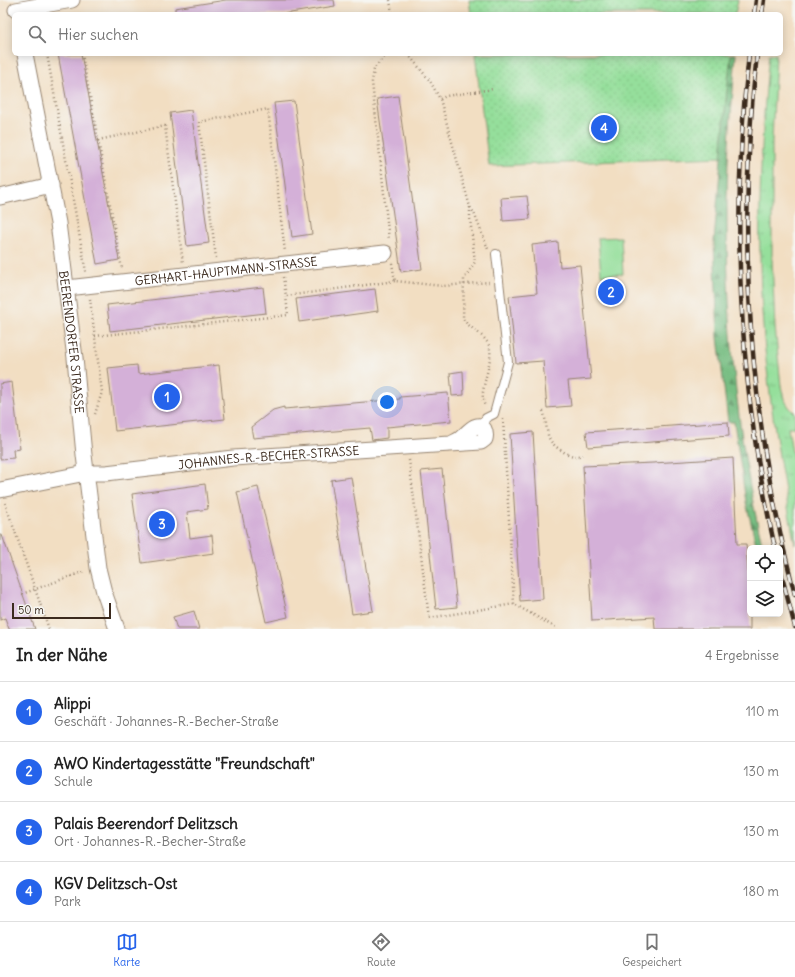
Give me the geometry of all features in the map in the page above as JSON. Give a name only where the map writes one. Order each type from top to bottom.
[{"type":"street","points":[[16,8],[72,0]]},
{"type":"street","name":"BEERENDORFER STRASSE","points":[[25,56],[58,223],[67,288],[86,473],[98,568],[104,592],[117,629]]},
{"type":"street","points":[[0,197],[51,185]]},
{"type":"street","name":"GERHART-HAUPTMANN-STRASSE","points":[[67,288],[218,271],[388,255]]},
{"type":"street","name":"JOHANNES-R.-BECHER-STRASSE","points":[[0,490],[86,473],[106,473],[233,458],[451,444],[460,439],[472,428],[477,426],[481,427]]},
{"type":"lane","points":[[481,427],[486,418],[498,414],[508,362],[496,254]]},
{"type":"path","points":[[390,0],[392,12]]},
{"type":"path","points":[[46,56],[88,286],[95,336],[102,392],[93,419]]},
{"type":"path","points":[[82,56],[124,282]]},
{"type":"path","points":[[384,56],[374,68],[372,82],[389,243],[388,255],[395,281]]},
{"type":"path","points":[[410,56],[430,81],[440,99],[470,207],[475,262],[464,279],[463,319],[486,341],[490,347],[490,364],[482,396],[484,405],[498,414],[514,604]]},
{"type":"path","points":[[440,99],[446,96],[493,89]]},
{"type":"path","points":[[95,336],[288,315],[282,269],[287,264],[268,109],[199,122],[218,271]]},
{"type":"path","points":[[98,140],[165,126],[184,275]]},
{"type":"path","points":[[470,207],[474,213],[488,249],[496,254]]},
{"type":"path","points":[[286,296],[395,281],[443,286],[499,282]]},
{"type":"path","points":[[543,411],[546,418],[550,441],[563,452],[574,456],[584,456]]},
{"type":"path","points":[[408,447],[429,618],[514,604],[558,629]]},
{"type":"path","points":[[0,490],[49,629]]},
{"type":"path","points":[[22,594],[87,570],[98,568]]},
{"type":"green space","points":[[469,0],[738,0],[735,12],[471,12]]},
{"type":"green space","points":[[475,56],[731,56],[721,157],[489,166]]},
{"type":"green space","points":[[731,56],[736,56],[727,184],[728,289],[734,376],[739,419],[762,545],[756,545],[746,502],[734,422],[728,422],[718,337],[714,242]]},
{"type":"green space","points":[[769,56],[776,56],[772,141],[772,258],[775,327],[781,386],[784,399],[795,413],[795,428],[788,428],[795,469],[795,545],[773,417],[764,339],[760,268],[760,196],[763,125]]},
{"type":"green space","points":[[621,237],[623,274],[601,275],[598,238]]},
{"type":"building","points":[[226,0],[334,0],[335,6],[297,12],[175,12],[175,8]]},
{"type":"building","points":[[58,56],[81,56],[119,260],[97,264]]},
{"type":"building","points":[[398,96],[422,269],[401,272],[377,99]]},
{"type":"building","points":[[294,101],[312,234],[292,237],[274,103]]},
{"type":"building","points":[[191,110],[209,243],[187,246],[170,113]]},
{"type":"building","points":[[527,196],[530,219],[503,221],[501,198]]},
{"type":"building","points":[[558,242],[560,267],[580,265],[591,379],[568,381],[571,406],[547,408],[543,361],[516,363],[509,296],[537,293],[532,245]]},
{"type":"building","points":[[263,287],[266,313],[110,331],[107,305]]},
{"type":"building","points":[[375,289],[378,311],[299,322],[296,299]]},
{"type":"building","points":[[137,365],[138,374],[219,365],[225,419],[115,431],[108,368]]},
{"type":"building","points":[[463,371],[464,395],[452,396],[450,373]]},
{"type":"building","points":[[12,382],[20,449],[13,450],[14,458],[0,459],[0,384]]},
{"type":"building","points":[[448,393],[451,421],[387,427],[387,438],[372,440],[370,428],[253,438],[251,427],[273,410],[284,407],[284,409],[400,399],[400,397]]},
{"type":"building","points":[[728,422],[729,436],[588,447],[586,432]]},
{"type":"building","points":[[533,432],[543,599],[520,601],[510,434]]},
{"type":"building","points":[[733,458],[737,544],[746,544],[747,617],[750,617],[750,629],[655,629],[654,617],[592,621],[583,466]]},
{"type":"building","points":[[442,469],[457,607],[436,609],[421,471]]},
{"type":"building","points":[[351,477],[373,611],[352,614],[331,480]]},
{"type":"building","points":[[205,484],[208,509],[187,512],[190,538],[212,535],[214,553],[142,563],[132,494]]},
{"type":"building","points":[[258,487],[288,617],[266,622],[237,492]]},
{"type":"building","points":[[0,535],[2,535],[35,629],[9,629],[5,618],[0,620]]},
{"type":"building","points":[[194,611],[199,629],[177,629],[173,617]]},
{"type":"railway","points":[[754,12],[756,0]]},
{"type":"railway","points":[[762,12],[764,0]]},
{"type":"railway","points":[[749,56],[743,116],[740,178],[739,240],[741,302],[753,426],[774,545]]},
{"type":"railway","points":[[757,56],[751,122],[748,190],[748,258],[751,327],[757,395],[767,462],[779,529],[795,595]]},
{"type":"railway","points":[[783,581],[795,627]]},
{"type":"place","name":"KGV Delitzsch-Ost","points":[[604,128]]},
{"type":"place","name":"AWO Kindertagesstätte \"Freundschaft\"","points":[[611,292]]},
{"type":"place","name":"Alippi","points":[[167,397]]},
{"type":"place","name":"Palais Beerendorf Delitzsch","points":[[162,524]]}]
